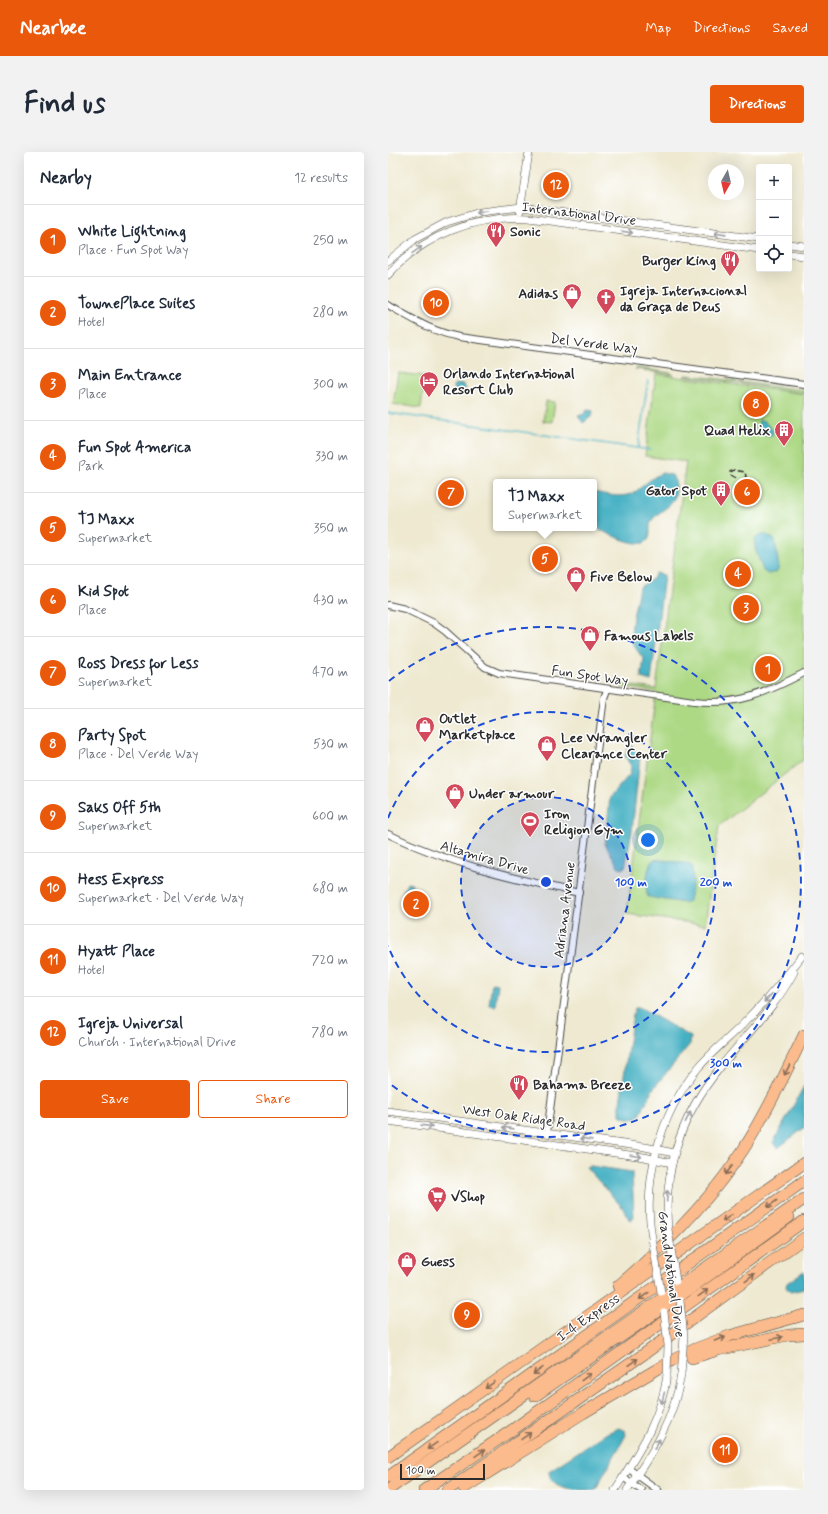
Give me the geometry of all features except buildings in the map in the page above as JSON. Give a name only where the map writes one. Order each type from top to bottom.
[{"type":"highway","points":[[606,1303],[617,1288],[688,1219],[732,1165],[766,1110],[804,1035]]},
{"type":"highway","points":[[388,1457],[804,1163]]},
{"type":"highway","name":"I-4 Express","points":[[388,1477],[804,1181]]},
{"type":"highway","points":[[400,1490],[804,1199]]},
{"type":"highway","points":[[678,1291],[804,1207]]},
{"type":"highway","points":[[424,1490],[515,1428],[804,1221]]},
{"type":"highway","points":[[448,1490],[644,1354],[804,1238]]},
{"type":"highway","points":[[388,1490],[663,1302]]},
{"type":"highway","points":[[460,1490],[583,1413],[671,1361],[723,1338],[804,1315]]},
{"type":"highway","points":[[671,1361],[690,1359],[718,1350],[788,1335],[804,1334]]},
{"type":"street","points":[[519,218],[529,152]]},
{"type":"street","name":"International Drive","points":[[388,261],[415,239],[447,222],[480,212],[521,207],[756,239]]},
{"type":"street","name":"International Drive","points":[[388,275],[403,260],[442,234],[474,224],[519,218],[756,250]]},
{"type":"street","points":[[600,228],[610,222],[618,220]]},
{"type":"street","points":[[729,246],[738,245],[750,238]]},
{"type":"street","points":[[792,244],[804,246]]},
{"type":"street","points":[[792,254],[804,256]]},
{"type":"street","name":"Del Verde Way","points":[[388,305],[443,334],[804,384]]},
{"type":"street","name":"Fun Spot Way","points":[[388,605],[405,609],[434,623],[485,667],[499,673],[607,690],[721,703],[759,695],[804,673]]},
{"type":"street","name":"Adriana Avenue","points":[[547,1133],[604,698],[607,690]]},
{"type":"street","name":"Altamira Drive","points":[[388,834],[457,863],[501,876],[579,893]]},
{"type":"street","name":"Grand National Drive","points":[[615,1490],[642,1448],[654,1424],[662,1399],[667,1375],[668,1345],[663,1302],[653,1244],[650,1201],[657,1149],[669,1115],[688,1081],[699,1067],[772,994],[803,954]]},
{"type":"street","name":"Grand National Drive","points":[[627,1490],[655,1448],[675,1402],[681,1374],[684,1337],[668,1229],[667,1193],[674,1153],[689,1115],[706,1087],[781,994],[803,954]]},
{"type":"street","name":"West Oak Ridge Road","points":[[388,1111],[657,1149],[674,1153]]},
{"type":"street","name":"West Oak Ridge Road","points":[[388,1121],[655,1159],[672,1163]]},
{"type":"street","points":[[629,1468],[658,1490]]},
{"type":"street","points":[[623,1477],[641,1490]]},
{"type":"green space","points":[[639,368],[671,373],[674,375],[635,369]]},
{"type":"green space","points":[[398,373],[425,376],[421,408],[393,404]]},
{"type":"green space","points":[[656,374],[804,394],[804,759],[719,826],[705,925],[627,914],[656,692],[621,687],[617,684],[656,689],[686,462],[645,456]]},
{"type":"green space","points":[[688,375],[737,381],[737,383],[684,376]]},
{"type":"green space","points":[[738,383],[804,390],[804,393]]},
{"type":"green space","points":[[546,401],[555,402],[552,422],[543,421]]},
{"type":"water","points":[[456,384],[464,385],[466,390],[454,390],[453,386]]},
{"type":"water","points":[[587,410],[593,411],[592,416],[583,423],[578,416],[584,414]]},
{"type":"water","points":[[759,420],[764,421],[773,430],[772,436],[762,435],[758,427]]},
{"type":"water","points":[[662,473],[672,475],[675,480],[676,494],[671,504],[659,513],[651,522],[650,535],[646,542],[635,543],[628,541],[597,528],[597,492],[617,496],[629,495],[652,478]]},
{"type":"water","points":[[765,534],[775,540],[779,567],[777,572],[768,574],[763,571],[755,548],[755,538]]},
{"type":"water","points":[[656,573],[664,575],[651,681],[641,678],[644,659],[633,643],[631,635],[639,587],[653,579]]},
{"type":"water","points":[[630,743],[640,757],[632,831],[625,868],[622,869],[619,868],[605,844],[610,797],[630,774],[631,766],[625,756]]},
{"type":"water","points":[[654,859],[685,863],[692,866],[693,882],[689,901],[684,903],[648,897],[646,888],[647,877],[648,871]]},
{"type":"water","points":[[407,883],[412,884],[408,897],[406,898],[402,895]]},
{"type":"water","points":[[492,983],[498,984],[495,1006],[489,1005]]},
{"type":"water","points":[[635,1008],[641,1008],[691,1037],[690,1044],[653,1089],[640,1115],[634,1119],[620,1115],[620,1103]]},
{"type":"water","points":[[804,1086],[804,1128],[778,1148],[773,1143]]},
{"type":"water","points":[[591,1166],[632,1172],[634,1218],[630,1221],[622,1207],[586,1167]]},
{"type":"water","points":[[804,1271],[804,1289],[790,1292],[786,1287],[787,1283]]},
{"type":"water","points":[[619,1428],[625,1431],[626,1435],[595,1490],[566,1488],[554,1482],[550,1477],[549,1471],[607,1433]]},
{"type":"waterway","points":[[638,448],[648,380]]},
{"type":"waterway","points":[[388,413],[651,450]]},
{"type":"railway","points":[[736,478],[730,475],[730,472],[734,470],[745,472],[746,477],[744,479]]},
{"type":"place","name":"Igreja Universal","points":[[556,185]]},
{"type":"place","name":"Sonic","points":[[496,248]]},
{"type":"place","name":"Burger King","points":[[730,277]]},
{"type":"place","name":"Hess Express","points":[[436,303]]},
{"type":"place","name":"Adidas","points":[[572,310]]},
{"type":"place","name":"Igreja Internacional da Graça de Deus","points":[[606,315]]},
{"type":"place","name":"Orlando International Resort Club","points":[[429,398]]},
{"type":"place","name":"Party Spot","points":[[756,404]]},
{"type":"place","name":"Quad Helix","points":[[784,447]]},
{"type":"place","name":"Kid Spot","points":[[747,492]]},
{"type":"place","name":"Ross Dress for Less","points":[[451,493]]},
{"type":"place","name":"Gator Spot","points":[[721,507]]},
{"type":"place","name":"TJ Maxx","points":[[545,559]]},
{"type":"place","name":"Fun Spot America","points":[[738,574]]},
{"type":"place","name":"Five Below","points":[[576,593]]},
{"type":"place","name":"Main Entrance","points":[[746,608]]},
{"type":"place","name":"Famous Labels","points":[[590,652]]},
{"type":"place","name":"White Lightning","points":[[768,669]]},
{"type":"place","name":"Outlet Marketplace","points":[[425,743]]},
{"type":"place","name":"Lee Wrangler Clearance Center","points":[[547,762]]},
{"type":"place","name":"Under armour","points":[[455,810]]},
{"type":"place","name":"Iron Religion Gym","points":[[530,838]]},
{"type":"place","name":"TownePlace Suites","points":[[416,904]]},
{"type":"place","name":"Bahama Breeze","points":[[519,1101]]},
{"type":"place","name":"VShop","points":[[437,1213]]},
{"type":"place","name":"Guess","points":[[407,1278]]},
{"type":"place","name":"Saks Off 5th","points":[[467,1315]]},
{"type":"place","name":"Hyatt Place","points":[[725,1450]]}]
